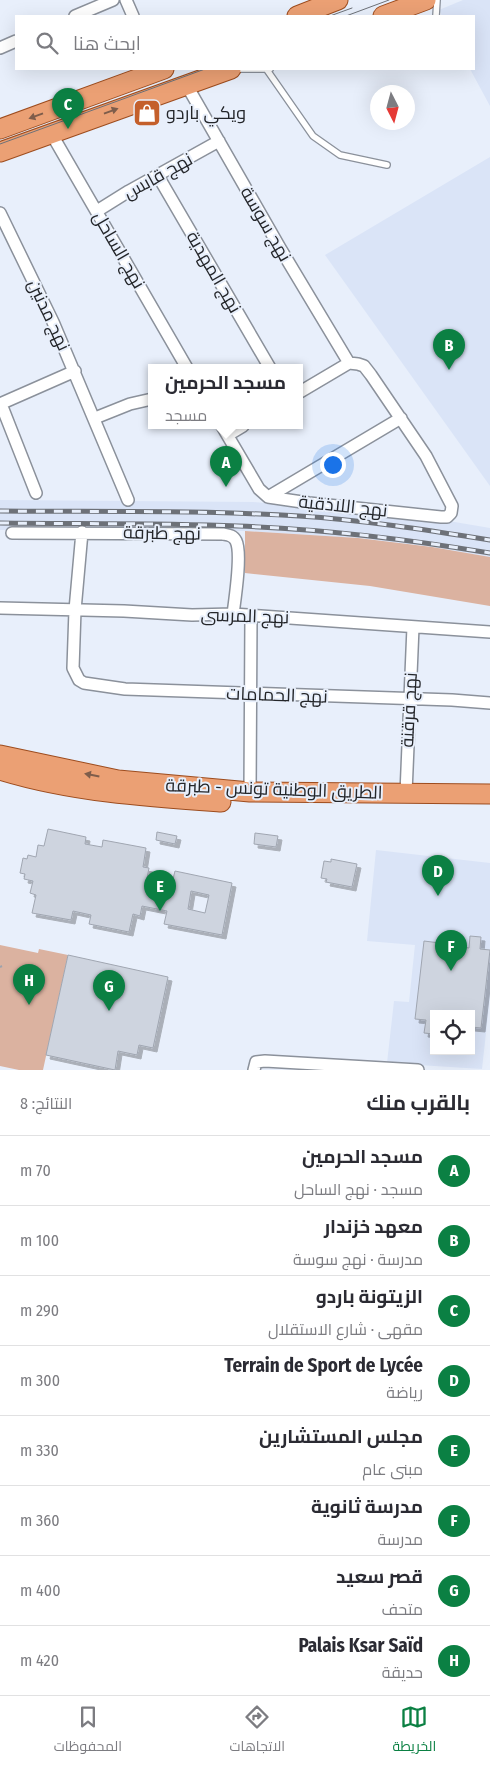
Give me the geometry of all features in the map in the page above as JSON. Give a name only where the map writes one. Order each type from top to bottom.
[{"type":"main road","points":[[305,11],[338,0]]},
{"type":"main road","points":[[385,15],[426,0]]},
{"type":"main road","points":[[0,129],[159,70]]},
{"type":"main road","points":[[0,152],[227,70]]},
{"type":"main road","name":"الطريق الوطنية تونس - طبرقة","points":[[0,755],[118,780],[250,792],[490,794]]},
{"type":"main road","name":"الطريق الوطنية تونس - طبرقة","points":[[0,770],[82,788],[183,799],[274,805],[490,806]]},
{"type":"street","points":[[77,15],[113,0]]},
{"type":"street","points":[[126,0],[133,15]]},
{"type":"street","points":[[0,48],[15,41]]},
{"type":"street","name":"نهج سوسة","points":[[186,84],[348,363]]},
{"type":"street","name":"نهج الساحل","points":[[51,133],[185,364]]},
{"type":"street","name":"نهج قابس","points":[[97,210],[219,142]]},
{"type":"street","name":"نهج المهدية","points":[[158,176],[268,364]]},
{"type":"street","name":"نهج مدنين","points":[[0,213],[75,371],[128,500]]},
{"type":"street","points":[[225,430],[258,489],[268,497],[401,418],[364,366],[358,364],[348,363],[303,390]]},
{"type":"street","points":[[36,493],[0,404],[75,371]]},
{"type":"street","points":[[95,418],[130,404],[148,400]]},
{"type":"street","name":"نهج اللاذقية","points":[[268,497],[447,517],[451,513],[452,506],[426,456],[401,418]]},
{"type":"street","points":[[75,610],[82,532]]},
{"type":"street","name":"نهج طبرقة","points":[[12,534],[82,532],[231,535],[236,541],[239,551],[233,614]]},
{"type":"street","name":"نهج المرسى","points":[[0,608],[192,615],[233,614],[490,632]]},
{"type":"street","name":"نهج الحمامات","points":[[75,610],[73,668],[79,680],[84,683],[118,688],[490,703]]},
{"type":"street","points":[[250,792],[251,616]]},
{"type":"street","name":"نهج قرقنة","points":[[406,794],[413,627]]},
{"type":"street","points":[[254,1070],[256,1062],[265,1060],[418,1070]]},
{"type":"lane","points":[[436,15],[437,0]]},
{"type":"lane","points":[[270,70],[313,136],[340,155],[387,165]]},
{"type":"shaded area","points":[[463,0],[490,0],[490,106],[471,70],[475,70],[475,15],[442,15],[439,10]]},
{"type":"shaded area","points":[[490,157],[490,486],[325,255]]},
{"type":"shaded area","points":[[0,500],[253,502],[437,519],[490,528],[490,557],[432,547],[358,538],[245,531],[0,530]]},
{"type":"shaded area","points":[[245,531],[358,538],[432,547],[490,557],[490,606],[370,586],[245,573]]},
{"type":"shaded area","points":[[376,850],[490,863],[490,997],[482,1069],[387,1063],[394,1001],[409,1002],[415,945],[367,941]]},
{"type":"shaded area","points":[[0,945],[38,953],[39,949],[68,955],[43,1070],[19,1070],[0,1066]]},
{"type":"building","points":[[48,829],[86,837],[85,844],[102,847],[103,840],[146,848],[143,867],[149,868],[147,878],[172,883],[175,871],[232,883],[222,935],[164,924],[167,911],[142,906],[140,916],[133,914],[129,932],[89,924],[91,915],[73,911],[71,920],[32,913],[36,895],[30,893],[33,881],[24,879],[25,874],[20,873],[23,858],[27,859],[28,855],[36,857],[38,845],[44,846]],"holes":[[[191,891],[209,895],[205,913],[188,909]]]},
{"type":"building","points":[[157,832],[177,836],[175,844],[156,840]]},
{"type":"building","points":[[255,833],[278,836],[276,847],[254,844]]},
{"type":"building","points":[[331,859],[357,864],[352,887],[326,882],[327,879],[321,878],[324,861],[331,862]]},
{"type":"building","points":[[470,936],[481,937],[480,949],[490,950],[481,1028],[475,1027],[475,1010],[430,1010],[430,1034],[424,1033],[426,1020],[415,1019],[424,941],[440,943],[439,948],[462,951],[463,947],[469,948]]},
{"type":"building","points":[[68,955],[168,977],[153,1048],[139,1045],[137,1055],[118,1051],[115,1070],[46,1055]]},
{"type":"tram line","points":[[349,15],[389,0]]},
{"type":"tram line","points":[[333,15],[352,8]]},
{"type":"tram line","points":[[0,144],[202,70]]},
{"type":"railway","points":[[0,511],[187,512],[299,516],[419,529],[490,540]]},
{"type":"railway","points":[[0,523],[179,524],[270,527],[365,535],[490,553]]},
{"type":"place","name":"ويكي باردو","points":[[147,113]]},
{"type":"place","name":"الزيتونة باردو","points":[[68,129]]},
{"type":"place","name":"معهد خزندار","points":[[449,370]]},
{"type":"place","name":"مسجد الحرمين","points":[[226,487]]},
{"type":"place","name":"Terrain de Sport de Lycée","points":[[438,896]]},
{"type":"place","name":"مجلس المستشارين","points":[[160,911]]},
{"type":"place","name":"مدرسة ثانوية","points":[[451,971]]},
{"type":"place","name":"Palais Ksar Saïd","points":[[29,1005]]},
{"type":"place","name":"قصر سعيد","points":[[109,1011]]}]
